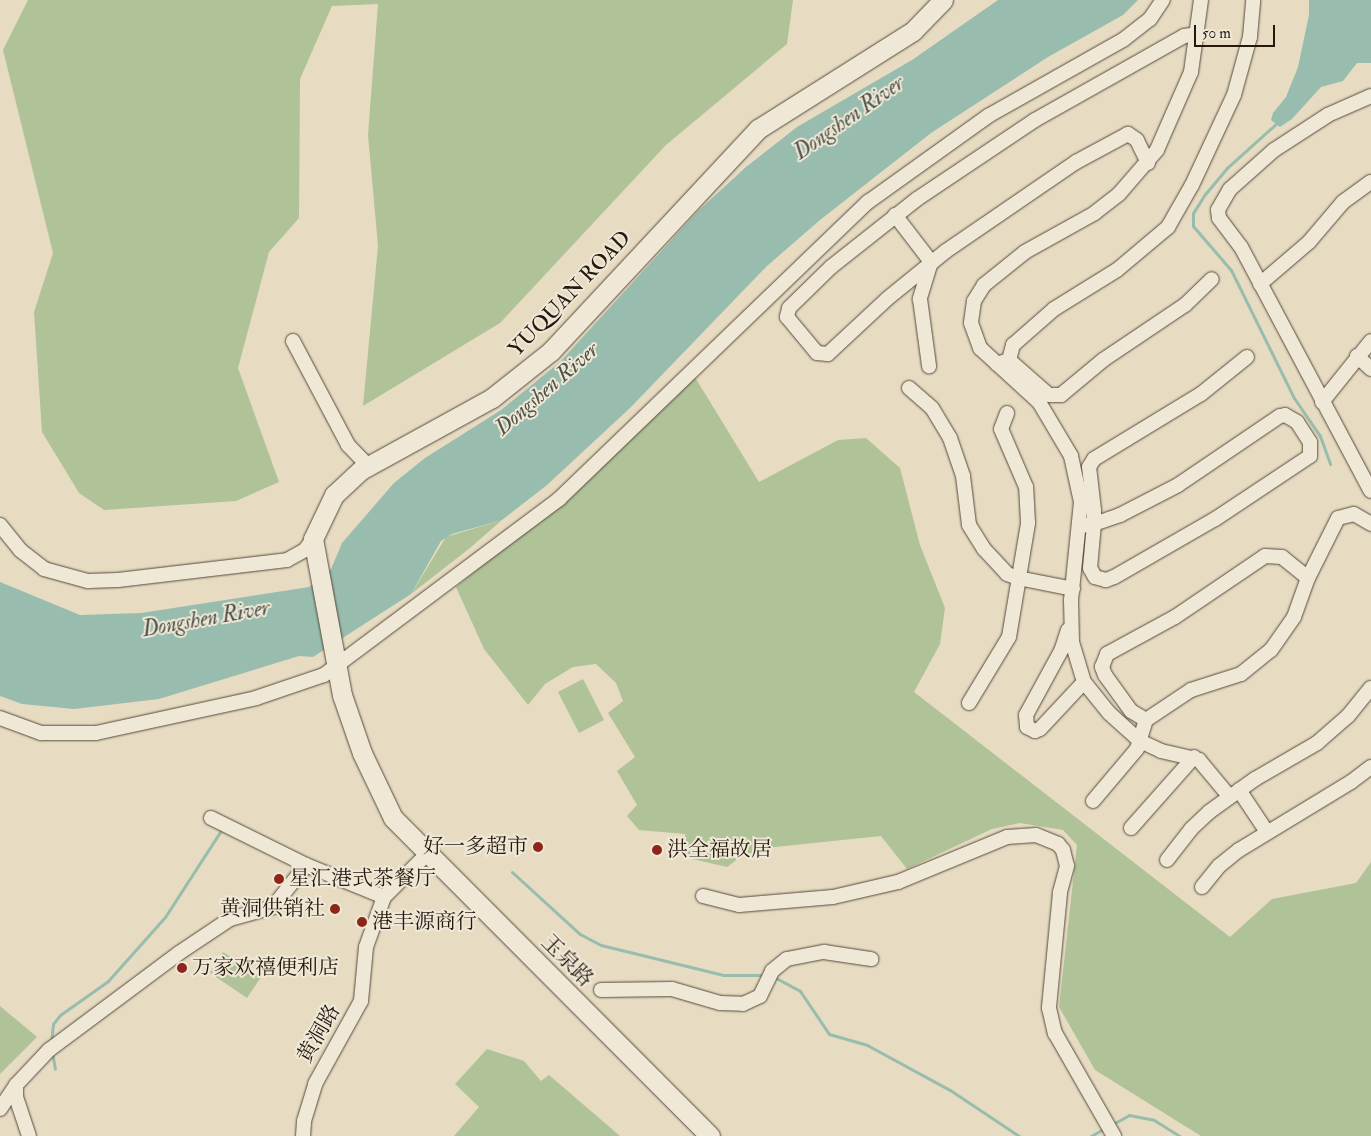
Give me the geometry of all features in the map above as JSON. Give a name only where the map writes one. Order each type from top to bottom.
[{"type":"street","name":"YUQUAN ROAD","points":[[313,539],[334,495],[367,466],[468,412],[532,368],[758,129],[913,30],[943,0]]},
{"type":"street","points":[[0,718],[41,733],[96,733],[289,689],[335,667],[559,499],[868,202],[988,116],[1123,40],[1150,19],[1163,0]]},
{"type":"street","points":[[1201,0],[1198,34],[1182,98],[1166,133],[1148,163],[1119,194],[1095,213],[1025,252],[984,285],[974,301],[971,323],[980,348],[1049,395],[1061,395],[1103,360],[1186,305],[1212,279]]},
{"type":"street","points":[[1003,362],[1013,345],[1047,314],[1117,270],[1168,226],[1192,185],[1234,95],[1250,37],[1253,0]]},
{"type":"street","points":[[1148,163],[1133,135],[1121,137],[1034,189],[931,262],[828,354],[817,353],[787,318],[789,308],[831,267],[895,216],[1035,120],[1184,36],[1198,34]]},
{"type":"street","points":[[1371,96],[1328,115],[1297,134],[1250,170],[1222,198],[1218,218],[1242,247],[1322,402],[1371,491]]},
{"type":"street","points":[[1260,284],[1309,242],[1343,202],[1371,182]]},
{"type":"street","points":[[895,216],[931,262]]},
{"type":"street","points":[[929,366],[920,299],[931,262]]},
{"type":"street","points":[[1322,402],[1357,356],[1371,341]]},
{"type":"street","points":[[293,342],[348,445],[367,466]]},
{"type":"street","points":[[1357,356],[1371,369]]},
{"type":"street","points":[[1088,525],[1120,515],[1200,472],[1280,416],[1292,418],[1310,442],[1310,456],[1304,462],[1215,519],[1106,580],[1095,576],[1090,568],[1088,525],[1089,466],[1094,460],[1202,394],[1247,357]]},
{"type":"street","points":[[1003,362],[1039,402],[1063,438],[1078,479],[1088,525],[1073,589],[1071,622],[1074,655],[1084,682],[1108,712],[1140,741],[1161,751],[1194,757],[1204,764],[1234,793],[1266,832]]},
{"type":"street","points":[[909,388],[932,408],[950,438],[963,476],[969,525],[975,537],[996,563],[1018,578],[1073,589]]},
{"type":"street","points":[[969,703],[1009,637],[1028,504],[1022,474],[1001,429],[1007,413]]},
{"type":"street","points":[[1093,801],[1138,749],[1146,720],[1177,697],[1241,674],[1255,664],[1284,634],[1294,617],[1308,578],[1338,518],[1354,514],[1371,524]]},
{"type":"street","points":[[0,525],[20,550],[44,569],[88,581],[118,580],[287,560],[305,550],[313,539]]},
{"type":"street","points":[[313,539],[335,667],[362,753],[393,818],[428,853]]},
{"type":"street","points":[[1146,720],[1131,711],[1104,675],[1102,667],[1107,654],[1175,617],[1264,556],[1282,556],[1308,578]]},
{"type":"street","points":[[1071,622],[1062,649],[1026,715],[1027,727],[1035,731],[1040,729],[1084,682]]},
{"type":"street","points":[[1167,860],[1191,829],[1234,793],[1317,743],[1348,716],[1371,688]]},
{"type":"street","points":[[1131,828],[1194,757]]},
{"type":"street","points":[[1202,887],[1227,858],[1266,832],[1351,782],[1371,767]]},
{"type":"street","points":[[211,818],[306,866],[384,897]]},
{"type":"street","points":[[703,896],[739,905],[833,897],[898,882],[1007,837],[1036,835],[1051,840],[1063,850],[1067,866],[1060,893],[1050,994],[1052,1021],[1111,1130]]},
{"type":"street","name":"黄洞路","points":[[303,1136],[304,1121],[315,1084],[361,1000],[366,947],[384,897],[428,853]]},
{"type":"street","name":"玉泉路","points":[[428,853],[710,1136]]},
{"type":"street","points":[[0,1109],[16,1085],[49,1050],[179,953],[230,920],[273,907],[306,866]]},
{"type":"street","points":[[601,990],[672,989],[732,1005],[753,1002],[760,996],[769,978],[787,959],[812,953],[872,959]]},
{"type":"street","points":[[16,1085],[16,1097],[29,1136]]},
{"type":"shaded area","points":[[28,0],[793,0],[787,44],[666,145],[500,323],[363,406],[378,246],[368,135],[378,4],[332,6],[300,79],[299,218],[269,252],[238,368],[279,482],[236,501],[104,510],[79,493],[42,432],[34,312],[53,253],[3,50]]},
{"type":"shaded area","points":[[693,374],[759,482],[838,440],[866,438],[900,468],[920,545],[945,608],[940,644],[914,692],[1230,937],[1272,899],[1356,883],[1371,862],[1371,1136],[1201,1136],[1095,1070],[1059,1007],[1077,845],[1063,830],[1020,823],[992,829],[907,869],[881,836],[775,847],[743,855],[727,867],[688,858],[685,834],[639,830],[627,816],[637,805],[617,771],[635,757],[608,713],[623,701],[616,683],[596,664],[573,667],[545,684],[528,705],[484,649],[456,587],[584,479]]},
{"type":"shaded area","points":[[502,520],[470,548],[411,594],[446,537]]},
{"type":"shaded area","points":[[583,679],[604,720],[579,733],[558,692]]},
{"type":"shaded area","points":[[223,952],[261,977],[247,998],[210,973]]},
{"type":"shaded area","points":[[0,1006],[37,1037],[0,1074]]},
{"type":"shaded area","points":[[487,1049],[524,1061],[541,1081],[549,1075],[620,1136],[454,1136],[479,1107],[455,1084]]},
{"type":"water","name":"Dongshen River","points":[[998,0],[1138,0],[1123,15],[1048,57],[931,133],[820,220],[767,266],[630,408],[547,485],[502,520],[452,534],[441,541],[411,594],[313,657],[299,656],[159,699],[74,709],[22,704],[0,696],[0,582],[80,615],[141,613],[309,587],[331,569],[342,543],[394,483],[425,458],[501,410],[560,362],[698,211],[746,167],[797,127],[912,60]]},
{"type":"water","points":[[1309,0],[1371,0],[1371,63],[1357,63],[1343,81],[1321,87],[1292,119],[1280,127],[1271,120],[1273,113],[1286,97],[1298,67],[1309,15]]},
{"type":"waterway","points":[[1278,122],[1227,168],[1205,194],[1193,213],[1193,226],[1231,270],[1294,398],[1320,436],[1330,464]]},
{"type":"waterway","points":[[51,1043],[53,1024],[60,1015],[108,981],[165,917],[222,829]]},
{"type":"waterway","points":[[512,872],[580,934],[601,945],[723,975],[765,975]]},
{"type":"waterway","points":[[774,977],[800,991],[829,1034],[867,1045],[950,1090],[1019,1136]]},
{"type":"waterway","points":[[52,1052],[55,1069]]},
{"type":"waterway","points":[[1113,1124],[1129,1115],[1154,1120],[1180,1136]]},
{"type":"waterway","points":[[1091,1136],[1105,1128]]},
{"type":"place","name":"好一多超市","points":[[538,847]]},
{"type":"place","name":"洪全福故居","points":[[657,850]]},
{"type":"place","name":"星汇港式茶餐厅","points":[[279,879]]},
{"type":"place","name":"黄洞供销社","points":[[335,909]]},
{"type":"place","name":"港丰源商行","points":[[362,922]]},
{"type":"place","name":"万家欢禧便利店","points":[[182,968]]}]
